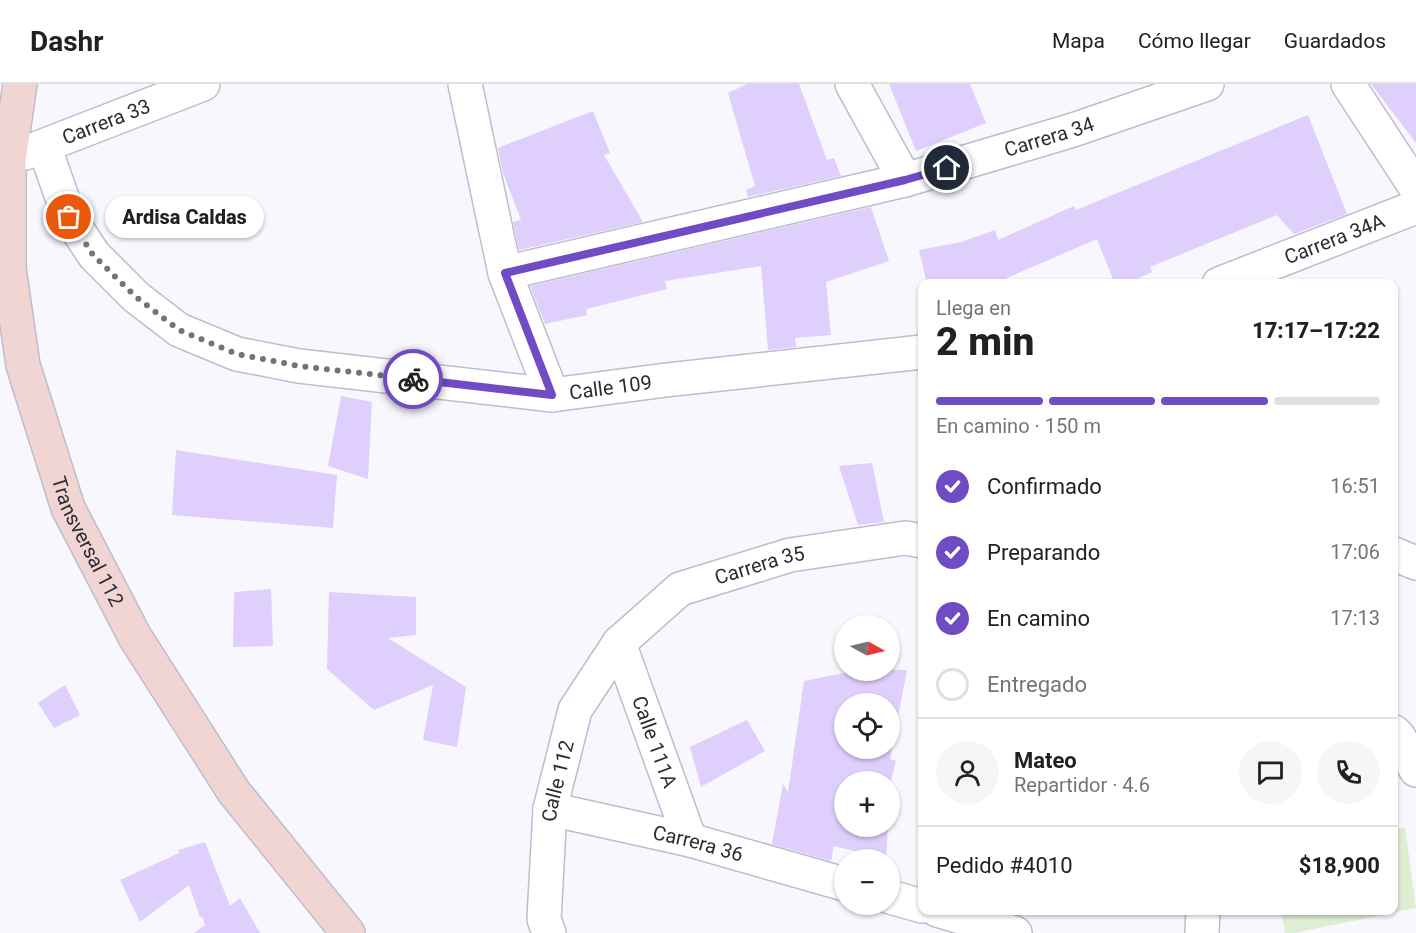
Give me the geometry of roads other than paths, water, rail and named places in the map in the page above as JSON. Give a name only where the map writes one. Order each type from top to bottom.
[{"type":"main road","name":"Transversal 112","points":[[20,84],[9,160],[9,268],[23,365],[68,508],[135,638],[234,792],[348,933]]},
{"type":"street","name":"Carrera 33","points":[[9,160],[203,84]]},
{"type":"street","points":[[465,84],[505,273],[552,395]]},
{"type":"street","points":[[852,84],[905,180]]},
{"type":"street","name":"Carrera 34","points":[[505,273],[905,180],[1073,130],[1207,84]]},
{"type":"street","points":[[1348,84],[1416,188]]},
{"type":"street","name":"Calle 109","points":[[44,146],[69,217],[93,255],[136,297],[179,330],[237,354],[299,366],[552,395],[918,352]]},
{"type":"street","name":"Carrera 34A","points":[[1232,279],[1416,207]]},
{"type":"street","name":"Carrera 35","points":[[620,643],[680,589],[790,555],[905,538],[918,540]]},
{"type":"street","points":[[1398,556],[1416,563]]},
{"type":"street","name":"Calle 112","points":[[549,933],[544,919],[550,809],[575,710],[620,643]]},
{"type":"street","name":"Calle 111A","points":[[620,643],[690,840]]},
{"type":"street","points":[[1398,736],[1416,771]]},
{"type":"street","name":"Carrera 36","points":[[550,809],[690,840],[834,881]]},
{"type":"street","points":[[900,900],[918,905]]},
{"type":"street","points":[[954,915],[1015,933]]},
{"type":"street","points":[[1203,915],[1203,933]]},
{"type":"place","name":"Ardisa Caldas","points":[[69,217]]}]
